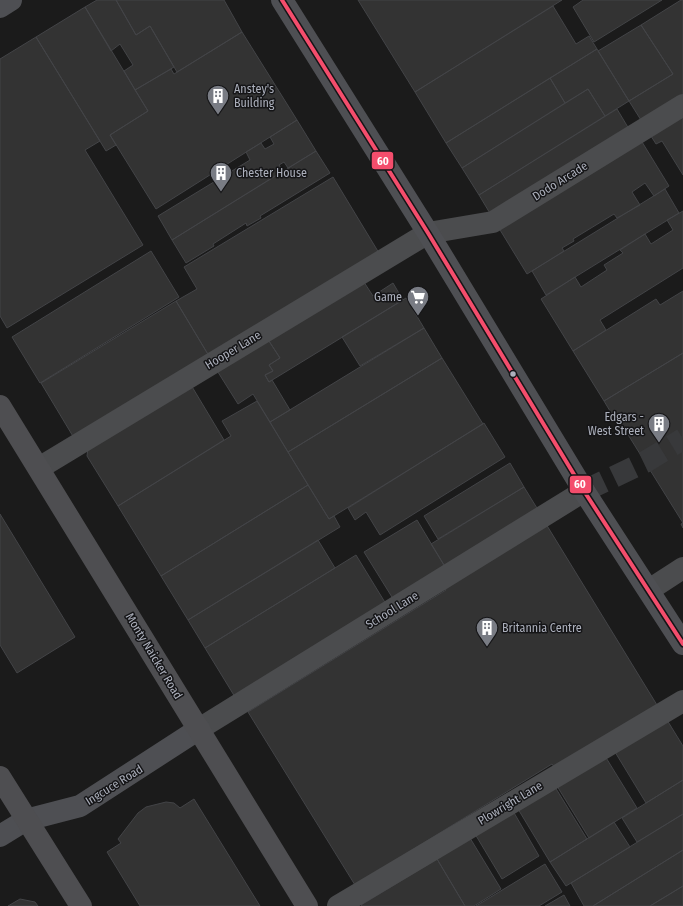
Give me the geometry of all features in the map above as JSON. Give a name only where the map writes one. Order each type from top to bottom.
[{"type":"main road","points":[[0,7],[11,0]]},
{"type":"main road","points":[[282,0],[428,233],[584,491],[683,644]]},
{"type":"main road","name":"Monty Naicker Road","points":[[0,406],[307,906]]},
{"type":"main road","name":"Ingcuce Road","points":[[0,836],[26,820],[80,806],[199,729]]},
{"type":"main road","points":[[0,777],[81,906]]},
{"type":"street","name":"Dodo Arcade","points":[[428,233],[493,222],[683,105]]},
{"type":"street","name":"Hooper Lane","points":[[39,468],[428,233]]},
{"type":"street","name":"School Lane","points":[[199,729],[584,491]]},
{"type":"street","points":[[649,590],[683,568]]},
{"type":"street","name":"Plowright Lane","points":[[338,906],[683,701]]},
{"type":"building","points":[[97,0],[116,0],[136,35],[150,26],[174,67],[135,90],[124,71],[133,65],[120,44],[111,51],[85,7]]},
{"type":"building","points":[[116,0],[224,0],[242,32],[177,72],[150,26],[136,35]]},
{"type":"building","points":[[358,0],[562,0],[415,92]]},
{"type":"building","points":[[583,0],[662,0],[594,42],[573,7]]},
{"type":"building","points":[[683,0],[683,175],[662,141],[656,144],[629,101],[673,74],[641,25]]},
{"type":"building","points":[[553,6],[576,44],[589,36],[597,49],[446,143],[415,92]]},
{"type":"building","points":[[85,7],[148,111],[110,135],[116,145],[106,151],[36,37]]},
{"type":"building","points":[[641,25],[673,74],[629,101],[598,51]]},
{"type":"building","name":"Anstey's Building","points":[[242,32],[297,120],[156,209],[110,135],[148,111],[135,90],[171,69],[174,74]]},
{"type":"building","points":[[36,37],[100,141],[85,150],[143,245],[7,328],[0,316],[0,59]]},
{"type":"building","points":[[597,49],[629,101],[605,116],[588,89],[565,103],[550,78]]},
{"type":"building","points":[[550,78],[565,103],[462,168],[446,143]]},
{"type":"building","points":[[588,89],[605,116],[479,195],[462,168]]},
{"type":"building","points":[[617,109],[635,139],[497,225],[479,195]]},
{"type":"building","name":"Chester House","points":[[297,120],[316,151],[288,168],[284,162],[279,165],[283,171],[172,240],[158,216],[250,160],[246,152],[261,143],[265,149],[274,144],[270,137]]},
{"type":"building","points":[[639,137],[669,186],[654,196],[645,183],[632,192],[640,205],[617,218],[614,214],[573,239],[574,241],[562,248],[564,251],[527,274],[497,225]]},
{"type":"building","points":[[316,151],[330,173],[260,216],[261,218],[247,226],[246,223],[213,244],[214,246],[186,263],[172,240]]},
{"type":"building","points":[[333,177],[379,253],[209,356],[176,301],[197,289],[184,267]]},
{"type":"building","points":[[665,189],[679,213],[546,295],[532,271]]},
{"type":"building","points":[[683,211],[683,268],[600,320],[606,330],[573,351],[541,299],[575,277],[581,287],[607,270],[604,265],[623,253],[620,250],[645,234],[651,244],[673,230],[667,220]]},
{"type":"building","points":[[151,251],[179,297],[40,383],[12,337]]},
{"type":"building","points":[[362,279],[373,296],[393,283],[403,300],[269,382],[265,375],[273,371],[269,365],[280,358],[267,338]]},
{"type":"building","points":[[683,291],[683,353],[604,401],[573,351],[656,299],[660,305]]},
{"type":"building","points":[[406,298],[424,328],[360,366],[342,337]]},
{"type":"building","points":[[176,301],[209,356],[74,438],[41,383]]},
{"type":"building","points":[[424,328],[442,358],[288,452],[270,422]]},
{"type":"building","points":[[267,338],[280,358],[269,365],[273,371],[265,375],[269,382],[272,380],[290,410],[270,422],[253,394],[238,404],[216,369]]},
{"type":"building","name":"Edgars - West Street","points":[[683,353],[683,523],[622,425],[619,426],[604,401]]},
{"type":"building","points":[[442,358],[483,424],[329,519],[288,452]]},
{"type":"building","points":[[191,385],[224,440],[118,506],[87,456],[88,448]]},
{"type":"building","points":[[257,401],[308,485],[161,576],[118,506],[231,436],[222,421]]},
{"type":"building","points":[[484,423],[505,457],[380,535],[366,512],[355,520],[348,508]]},
{"type":"building","points":[[510,463],[524,487],[438,539],[424,516]]},
{"type":"building","points":[[308,485],[329,519],[334,516],[340,527],[188,620],[161,576]]},
{"type":"building","points":[[524,487],[540,513],[447,570],[431,544]]},
{"type":"building","points":[[0,514],[75,637],[17,673],[0,645]]},
{"type":"building","points":[[417,520],[447,570],[395,602],[364,552]]},
{"type":"building","name":"Britannia Centre","points":[[546,524],[657,705],[555,768],[552,764],[355,885],[248,712],[446,590],[444,587]]},
{"type":"building","points":[[318,540],[335,568],[205,648],[188,620]]},
{"type":"building","points":[[356,555],[386,604],[235,697],[205,648]]},
{"type":"building","points":[[667,720],[683,746],[683,780],[646,803],[615,752]]},
{"type":"building","points":[[605,756],[637,808],[589,838],[557,786]]},
{"type":"building","points":[[683,780],[683,814],[637,842],[622,818]]},
{"type":"building","points":[[555,787],[587,839],[550,862],[518,809]]},
{"type":"building","points":[[194,799],[260,906],[140,906],[107,852],[121,843],[118,839],[138,813],[146,807],[166,802],[174,803],[180,808]]},
{"type":"building","points":[[513,811],[539,856],[502,879],[475,834]]},
{"type":"building","points":[[683,814],[683,850],[593,906],[584,906],[571,883]]},
{"type":"building","points":[[614,822],[630,847],[566,886],[550,862]]},
{"type":"building","points":[[470,838],[501,889],[474,906],[465,906],[437,859]]},
{"type":"building","points":[[683,850],[683,886],[650,906],[593,906]]},
{"type":"building","points":[[437,859],[465,906],[361,905]]},
{"type":"building","points":[[545,864],[562,892],[539,906],[476,906]]},
{"type":"building","points":[[683,886],[683,906],[650,906]]},
{"type":"building","points":[[564,895],[570,906],[545,906]]},
{"type":"building","points":[[20,899],[35,902],[38,906],[8,906]]},
{"type":"tunnel","points":[[584,491],[645,462],[683,439]]},
{"type":"transit line","name":"60","points":[[282,0],[428,233],[584,491],[683,644]]},
{"type":"place","name":"Anstey's Building","points":[[218,116]]},
{"type":"place","name":"Chester House","points":[[221,192]]},
{"type":"place","name":"Game","points":[[418,316]]},
{"type":"place","name":"Edgars - West Street","points":[[659,444]]},
{"type":"place","name":"Britannia Centre","points":[[487,648]]}]
